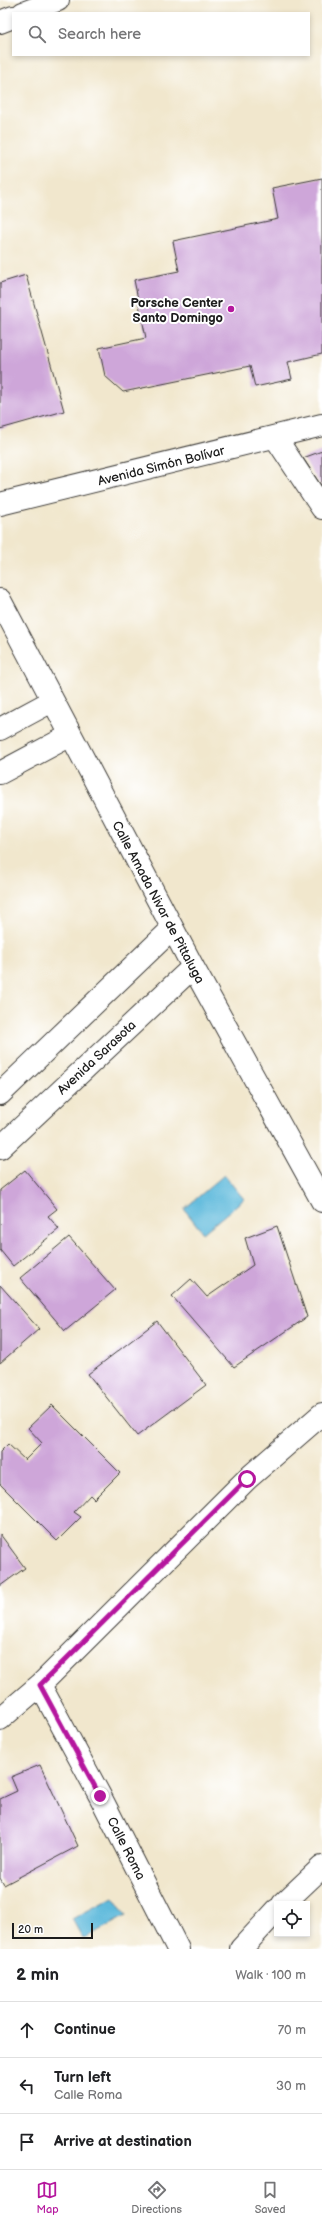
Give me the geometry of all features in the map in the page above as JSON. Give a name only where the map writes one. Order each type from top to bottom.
[{"type":"street","points":[[26,12],[58,0]]},
{"type":"street","points":[[0,22],[12,17]]},
{"type":"street","name":"Avenida Simón Bolívar","points":[[0,504],[322,425]]},
{"type":"street","points":[[276,436],[322,508]]},
{"type":"street","name":"Calle Amada Nivar de Pittaluga","points":[[0,600],[172,929],[322,1201]]},
{"type":"street","points":[[0,729],[52,701]]},
{"type":"street","points":[[0,773],[71,735]]},
{"type":"street","points":[[0,1094],[172,929]]},
{"type":"street","name":"Avenida Sarasota","points":[[4,1136],[193,967]]},
{"type":"street","points":[[0,1719],[40,1685],[247,1479],[322,1414]]},
{"type":"street","name":"Calle Roma","points":[[40,1685],[100,1796],[178,1949]]},
{"type":"street","points":[[286,1901],[322,1867]]},
{"type":"street","points":[[240,1949],[274,1913]]},
{"type":"water","points":[[224,1175],[244,1199],[203,1233],[184,1209]]},
{"type":"water","points":[[113,1897],[126,1916],[83,1939],[72,1919]]},
{"type":"building","name":"Porsche Center Santo Domingo","points":[[322,178],[322,354],[288,362],[292,379],[255,387],[250,366],[123,392],[105,376],[99,348],[146,338],[134,280],[179,271],[173,241],[278,219],[272,188]]},
{"type":"building","points":[[26,275],[64,411],[0,429],[0,283]]},
{"type":"building","points":[[322,451],[322,487],[303,458]]},
{"type":"building","points":[[25,1170],[57,1209],[48,1216],[59,1229],[13,1266],[0,1250],[0,1190]]},
{"type":"building","points":[[277,1226],[307,1317],[234,1367],[172,1296],[191,1279],[207,1297],[253,1265],[245,1238]]},
{"type":"building","points":[[69,1237],[115,1290],[65,1331],[20,1278]]},
{"type":"building","points":[[0,1285],[39,1329],[0,1363]]},
{"type":"building","points":[[157,1321],[206,1385],[137,1436],[88,1374]]},
{"type":"building","points":[[52,1405],[120,1473],[94,1499],[90,1495],[74,1512],[81,1517],[57,1541],[0,1484],[0,1452],[8,1444],[25,1460],[42,1443],[28,1428]]},
{"type":"building","points":[[0,1534],[25,1568],[0,1586]]},
{"type":"building","points":[[40,1765],[78,1846],[4,1885],[0,1878],[0,1799],[17,1791],[11,1777]]},
{"type":"place","name":"Porsche Center Santo Domingo","points":[[231,309]]},
{"type":"route","points":[[100,1796],[40,1685],[247,1479]]}]
